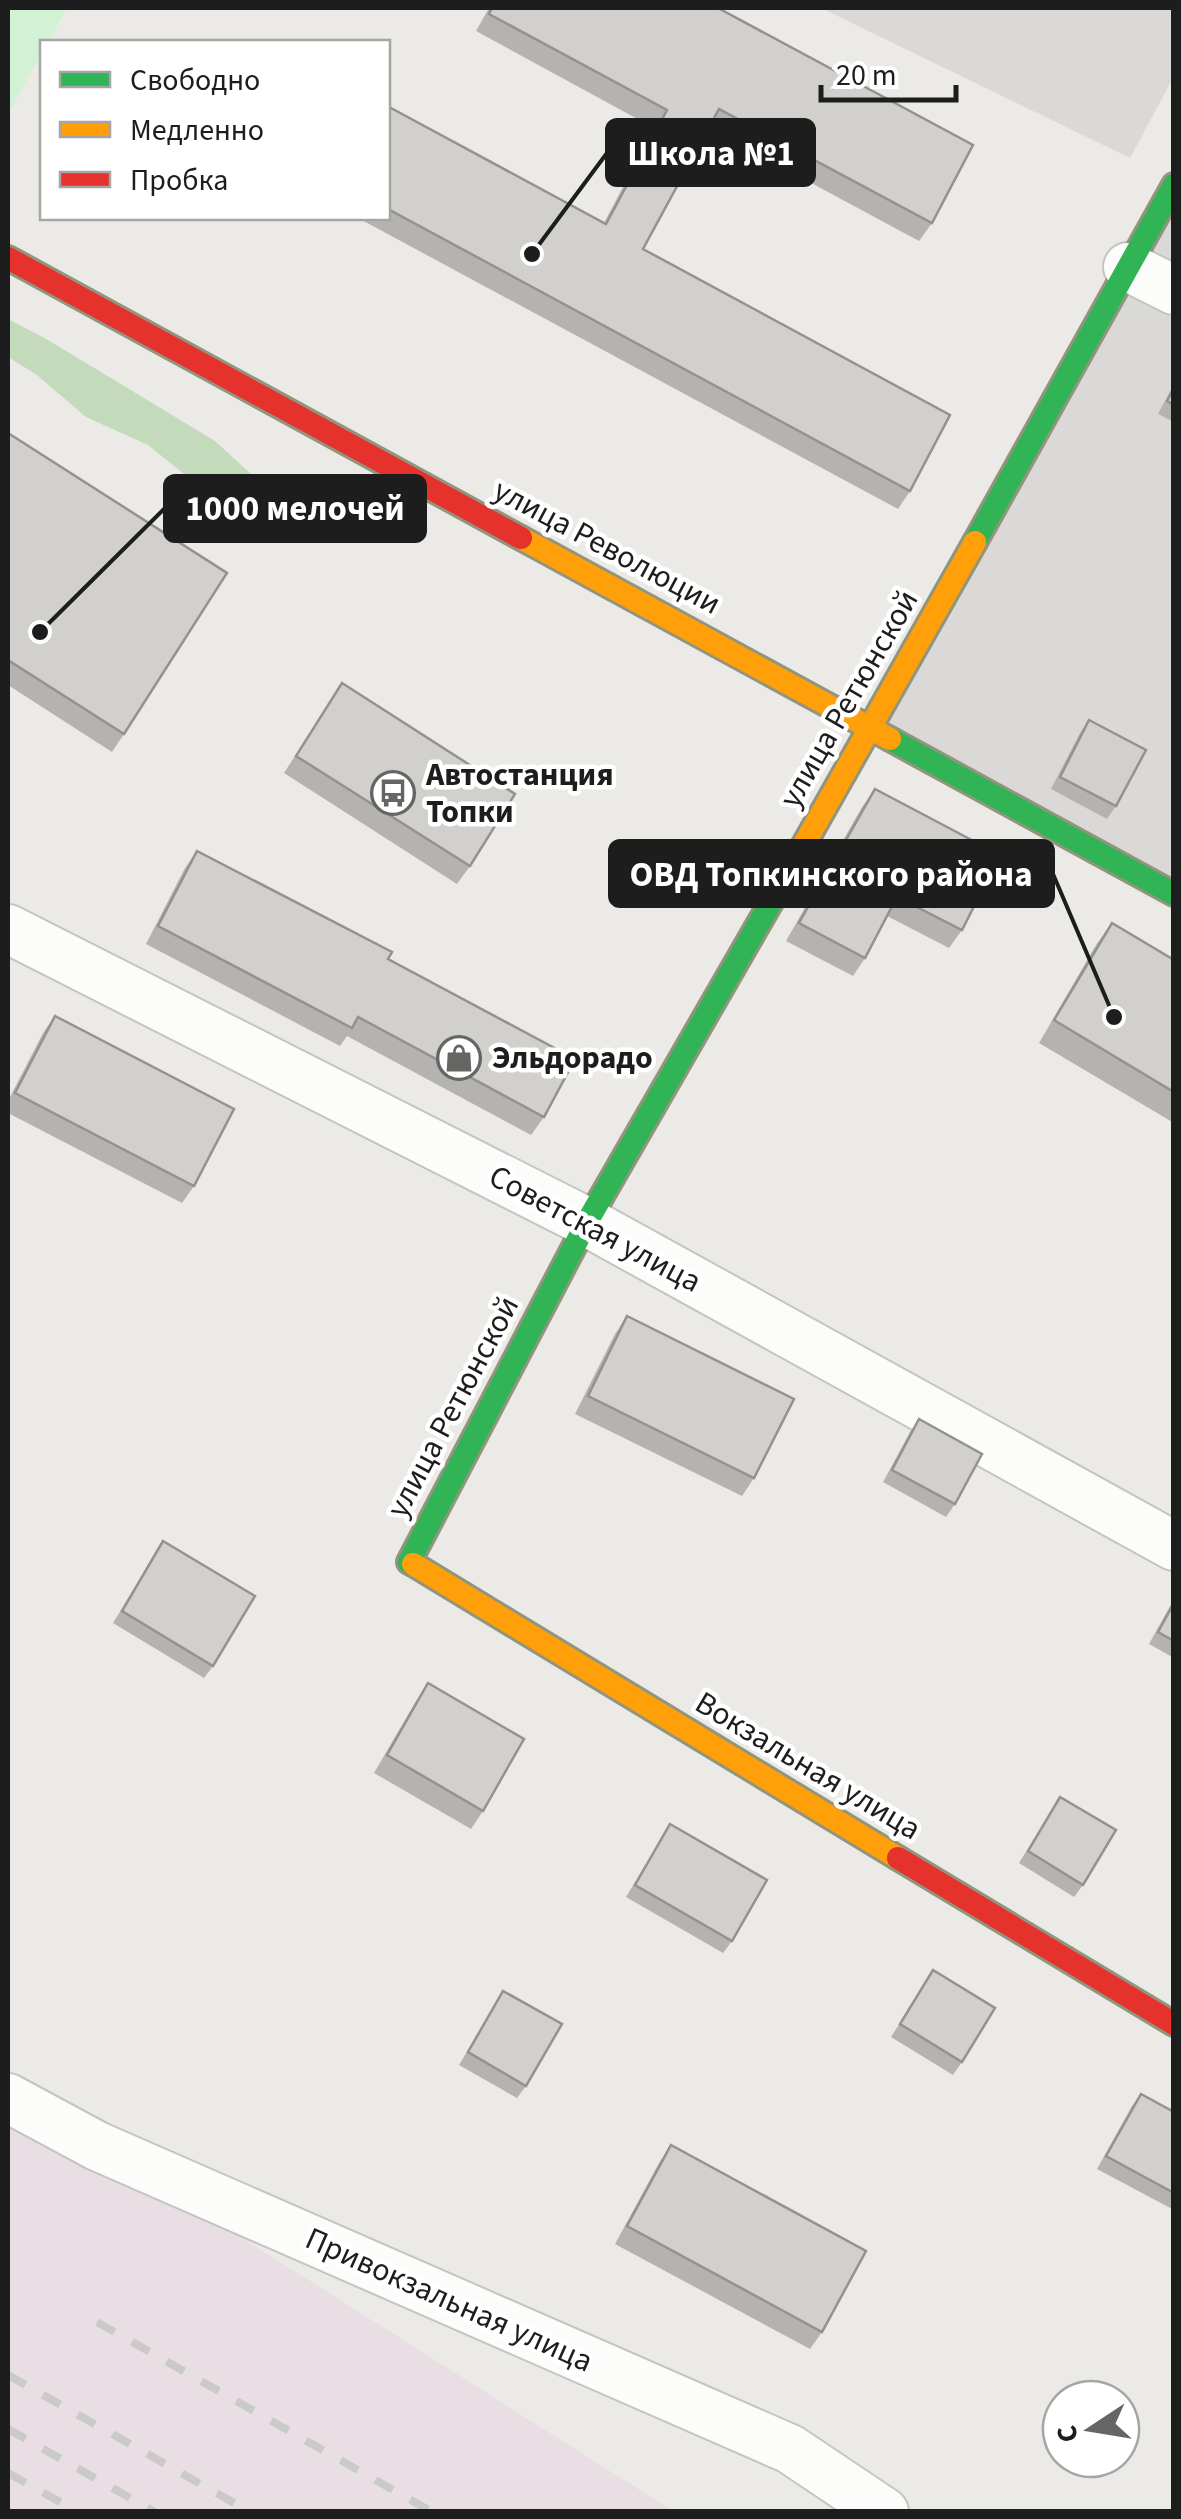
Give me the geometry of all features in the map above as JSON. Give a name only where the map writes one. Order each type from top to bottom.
[{"type":"street","name":"улица Ретюнской","points":[[409,1562],[587,1222],[872,728],[1174,185]]},
{"type":"street","name":"улица Революции","points":[[8,258],[1174,894]]},
{"type":"street","points":[[1128,267],[1174,290]]},
{"type":"street","name":"Советская улица","points":[[8,929],[587,1222],[1174,1546]]},
{"type":"street","name":"Вокзальная улица","points":[[409,1562],[1174,2024]]},
{"type":"street","name":"Привокзальная улица","points":[[8,2098],[97,2146],[790,2449],[884,2512]]},
{"type":"shaded area","points":[[821,8],[1173,8],[1173,78],[1130,158]]},
{"type":"shaded area","points":[[1173,185],[1173,900],[872,728]]},
{"type":"shaded area","points":[[8,2095],[97,2146],[673,2511],[8,2511]]},
{"type":"green space","points":[[8,8],[67,8],[49,40],[40,40],[40,56],[8,115]]},
{"type":"green space","points":[[8,319],[215,441],[252,475],[254,494],[225,507],[148,445],[86,417],[37,375],[8,357]]},
{"type":"building","points":[[492,8],[718,8],[973,145],[932,223],[719,109],[643,249],[950,415],[910,491],[390,210],[390,108],[606,224],[667,110],[489,14]]},
{"type":"building","points":[[8,433],[227,573],[124,734],[8,660]]},
{"type":"building","name":"Автостанция Топки","points":[[342,683],[515,794],[470,866],[296,756]]},
{"type":"building","points":[[1089,720],[1146,750],[1116,806],[1060,777]]},
{"type":"building","points":[[875,789],[1000,855],[962,930],[897,897],[865,958],[799,923]]},
{"type":"building","points":[[197,851],[392,952],[388,959],[575,1059],[544,1117],[358,1017],[352,1028],[158,926]]},
{"type":"building","points":[[1112,923],[1174,960],[1174,1092],[1054,1020]]},
{"type":"building","points":[[55,1016],[234,1109],[194,1186],[15,1093]]},
{"type":"building","points":[[627,1316],[794,1399],[754,1478],[588,1396]]},
{"type":"building","points":[[919,1419],[982,1454],[955,1504],[892,1470]]},
{"type":"building","points":[[163,1541],[255,1596],[213,1666],[122,1611]]},
{"type":"building","points":[[1174,1603],[1174,1641],[1158,1632]]},
{"type":"building","points":[[428,1683],[524,1739],[483,1811],[387,1755]]},
{"type":"building","points":[[1060,1797],[1116,1830],[1083,1885],[1028,1851]]},
{"type":"building","points":[[670,1824],[767,1880],[732,1941],[635,1885]]},
{"type":"building","points":[[933,1970],[995,2008],[962,2062],[900,2024]]},
{"type":"building","points":[[503,1991],[562,2024],[526,2086],[468,2052]]},
{"type":"building","points":[[1141,2094],[1174,2112],[1174,2193],[1106,2156]]},
{"type":"building","points":[[671,2145],[866,2251],[822,2332],[627,2226]]},
{"type":"railway","points":[[97,2322],[432,2512]]},
{"type":"railway","points":[[8,2375],[250,2512]]},
{"type":"railway","points":[[8,2429],[155,2512]]},
{"type":"railway","points":[[8,2473],[78,2512]]},
{"type":"traffic: fast","points":[[975,542],[1174,185]]},
{"type":"traffic: fast","points":[[890,739],[1174,894]]},
{"type":"traffic: fast","points":[[413,1564],[409,1562],[587,1222],[785,878]]},
{"type":"traffic: slow","points":[[521,538],[890,739]]},
{"type":"traffic: slow","points":[[785,878],[975,542]]},
{"type":"traffic: slow","points":[[413,1564],[898,1858]]},
{"type":"traffic: jam","points":[[8,258],[521,538]]},
{"type":"traffic: jam","points":[[898,1858],[1174,2024]]},
{"type":"place","name":"Школа №1","points":[[532,254]]},
{"type":"place","name":"1000 мелочей","points":[[40,632]]},
{"type":"place","name":"Автостанция Топки","points":[[393,793]]},
{"type":"place","name":"ОВД Топкинского района","points":[[1114,1017]]},
{"type":"place","name":"Эльдорадо","points":[[459,1058]]}]
